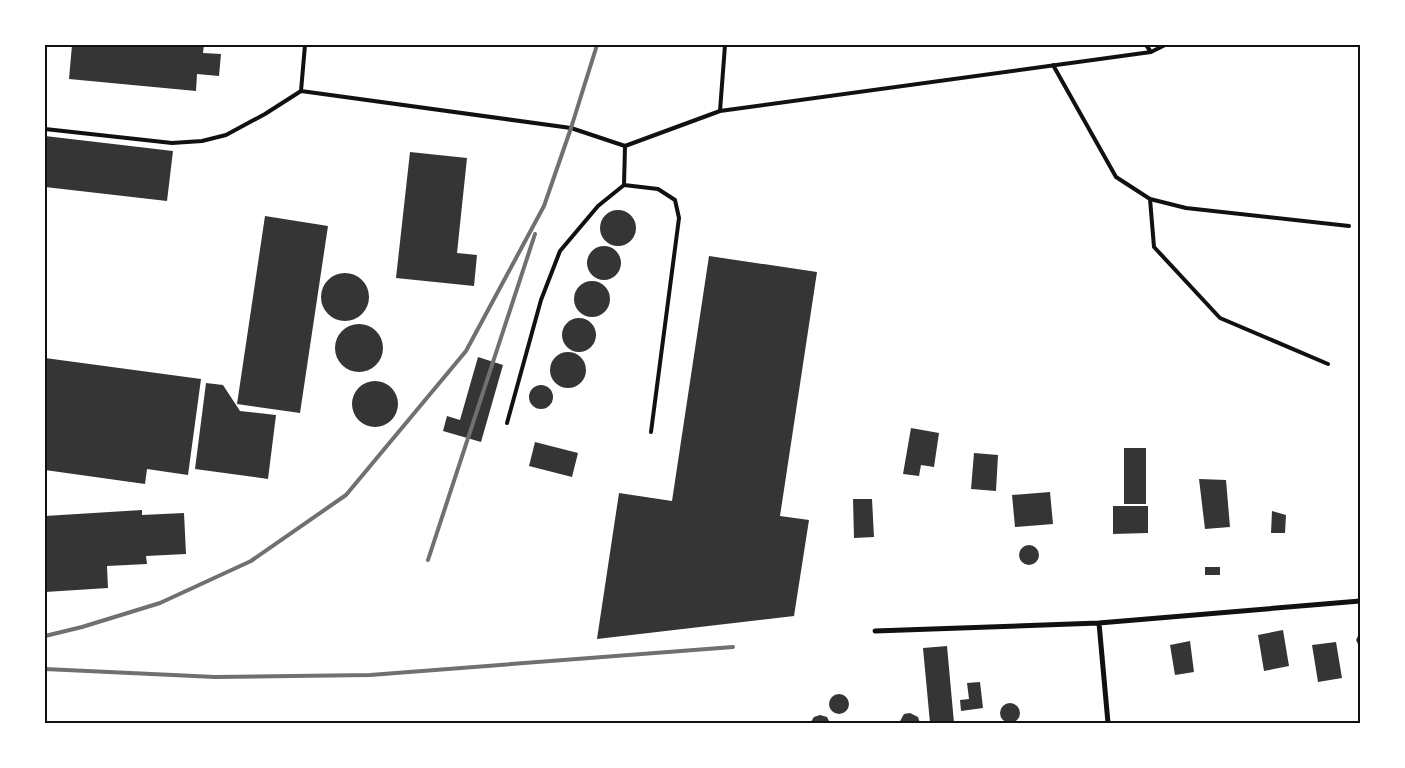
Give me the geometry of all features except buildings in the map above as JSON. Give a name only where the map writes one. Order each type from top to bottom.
[{"type":"street","points":[[875,631],[1099,622],[1360,602]]},
{"type":"street","points":[[1099,622],[1108,723]]},
{"type":"lane","points":[[301,91],[305,45]]},
{"type":"lane","points":[[720,111],[724,45]]},
{"type":"lane","points":[[1146,45],[1151,52]]},
{"type":"lane","points":[[45,129],[172,143],[202,141],[226,135],[265,114],[301,91],[571,128],[625,146],[720,111],[1151,52],[1165,45]]},
{"type":"lane","points":[[1053,65],[1116,177],[1150,198],[1186,208],[1349,226]]},
{"type":"lane","points":[[624,185],[625,146]]},
{"type":"lane","points":[[507,423],[541,300],[560,250],[598,206],[624,185],[658,189],[675,200],[679,218],[651,432]]},
{"type":"lane","points":[[1150,198],[1154,247],[1220,318],[1328,364]]},
{"type":"railway","points":[[45,636],[82,627],[160,603],[251,561],[346,495],[466,351],[544,206],[597,45]]},
{"type":"railway","points":[[428,560],[535,234]]},
{"type":"railway","points":[[45,669],[215,677],[370,675],[733,647]]}]
